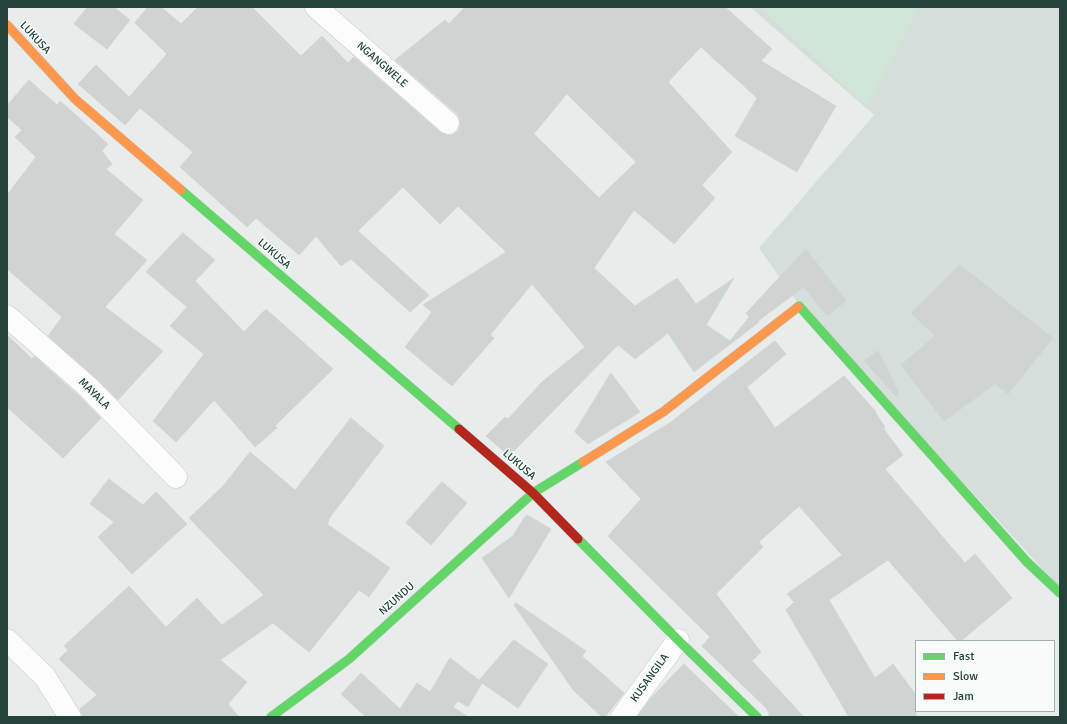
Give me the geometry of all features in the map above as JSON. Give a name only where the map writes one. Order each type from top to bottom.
[{"type":"street","name":"NGANGWELE","points":[[316,7],[448,123]]},
{"type":"street","name":"LUKUSA","points":[[7,25],[75,99],[533,492],[678,640],[757,717]]},
{"type":"street","name":"NZUNDU","points":[[271,717],[348,659],[533,492],[663,412],[799,306],[1027,562],[1060,593]]},
{"type":"street","name":"MAYALA","points":[[7,316],[87,386],[176,477]]},
{"type":"street","points":[[7,640],[44,677],[70,717]]},
{"type":"street","name":"KUSANGILA","points":[[622,717],[678,640]]},
{"type":"shaded area","points":[[750,7],[1060,7],[1060,588],[794,298],[759,248],[874,115]]},
{"type":"green space","points":[[760,7],[919,7],[867,107]]},
{"type":"building","points":[[88,7],[114,7],[130,20],[107,49],[74,24]]},
{"type":"building","points":[[148,7],[161,7],[181,24],[198,7],[252,7],[301,56],[322,36],[348,63],[354,57],[440,132],[446,135],[452,135],[458,131],[460,126],[460,119],[457,114],[395,60],[445,20],[449,24],[465,7],[725,7],[772,49],[761,61],[836,106],[797,172],[735,136],[757,98],[701,47],[668,82],[732,152],[702,185],[715,198],[674,244],[634,210],[594,268],[635,306],[677,278],[696,304],[734,278],[706,325],[730,341],[749,317],[746,313],[806,249],[846,301],[827,316],[804,287],[758,321],[759,322],[694,372],[668,333],[635,359],[618,345],[509,456],[486,436],[505,417],[508,419],[542,382],[585,347],[532,284],[490,335],[494,338],[452,386],[405,347],[432,312],[423,305],[506,252],[458,206],[440,224],[403,187],[358,231],[429,295],[410,312],[351,259],[341,266],[316,236],[299,255],[256,218],[247,227],[180,167],[193,152],[140,108],[125,125],[78,84],[96,65],[129,97],[167,54],[135,23]],"holes":[[[567,94],[636,162],[599,198],[534,134]]]},
{"type":"building","points":[[29,80],[57,105],[60,101],[108,144],[102,151],[112,164],[106,169],[143,200],[114,234],[147,260],[105,307],[163,351],[118,400],[95,377],[48,336],[62,317],[7,269],[7,195],[36,157],[15,137],[22,130],[7,117],[7,106]]},
{"type":"building","points":[[183,233],[215,260],[195,281],[244,332],[266,309],[333,369],[275,426],[277,428],[255,447],[214,400],[176,442],[153,421],[204,354],[170,326],[187,307],[146,272]]},
{"type":"building","points":[[960,265],[1053,338],[1008,394],[995,384],[944,421],[901,365],[935,336],[911,313]]},
{"type":"building","points":[[7,335],[32,359],[34,356],[78,395],[101,418],[63,458],[7,407]]},
{"type":"building","points":[[775,341],[786,354],[747,387],[775,428],[844,376],[876,412],[885,427],[883,428],[903,455],[885,469],[965,563],[975,554],[1012,598],[962,640],[957,640],[888,560],[829,600],[875,678],[893,664],[915,694],[916,717],[849,717],[786,610],[794,602],[787,594],[842,555],[799,506],[759,542],[763,547],[716,594],[761,652],[752,661],[804,717],[769,717],[769,713],[766,708],[702,646],[710,637],[608,536],[641,499],[606,462],[671,422]]},
{"type":"building","points":[[878,351],[899,393],[896,396],[864,361]]},
{"type":"building","points":[[611,373],[640,412],[588,444],[575,432]]},
{"type":"building","points":[[351,418],[384,446],[328,520],[329,521],[327,524],[390,568],[369,597],[359,590],[309,652],[273,623],[220,660],[247,682],[228,704],[239,717],[82,717],[80,709],[97,695],[59,659],[68,650],[64,646],[129,586],[166,627],[197,598],[222,625],[264,595],[189,518],[223,486],[250,452],[295,490]]},
{"type":"building","points":[[109,479],[143,505],[156,492],[187,524],[132,574],[98,537],[114,522],[90,504]]},
{"type":"building","points":[[442,482],[467,503],[431,545],[406,523]]},
{"type":"building","points":[[527,515],[551,529],[509,598],[482,558],[513,536]]},
{"type":"building","points":[[516,603],[586,651],[582,656],[624,693],[605,717],[602,717],[574,691],[514,605]]},
{"type":"building","points":[[514,640],[548,664],[518,708],[482,683],[468,707],[458,701],[453,707],[468,717],[366,717],[341,694],[361,673],[400,709],[417,683],[430,692],[450,658],[479,680]]},
{"type":"building","points":[[684,664],[739,717],[637,717],[651,698]]},
{"type":"traffic: fast","points":[[181,190],[459,429]]},
{"type":"traffic: fast","points":[[798,307],[799,306],[1027,562],[1060,593]]},
{"type":"traffic: fast","points":[[271,717],[349,659],[533,493],[583,462]]},
{"type":"traffic: fast","points":[[578,539],[757,717]]},
{"type":"traffic: slow","points":[[7,25],[75,99],[181,190]]},
{"type":"traffic: slow","points":[[583,462],[663,412],[798,307]]},
{"type":"traffic: jam","points":[[459,429],[533,493],[578,539]]}]
